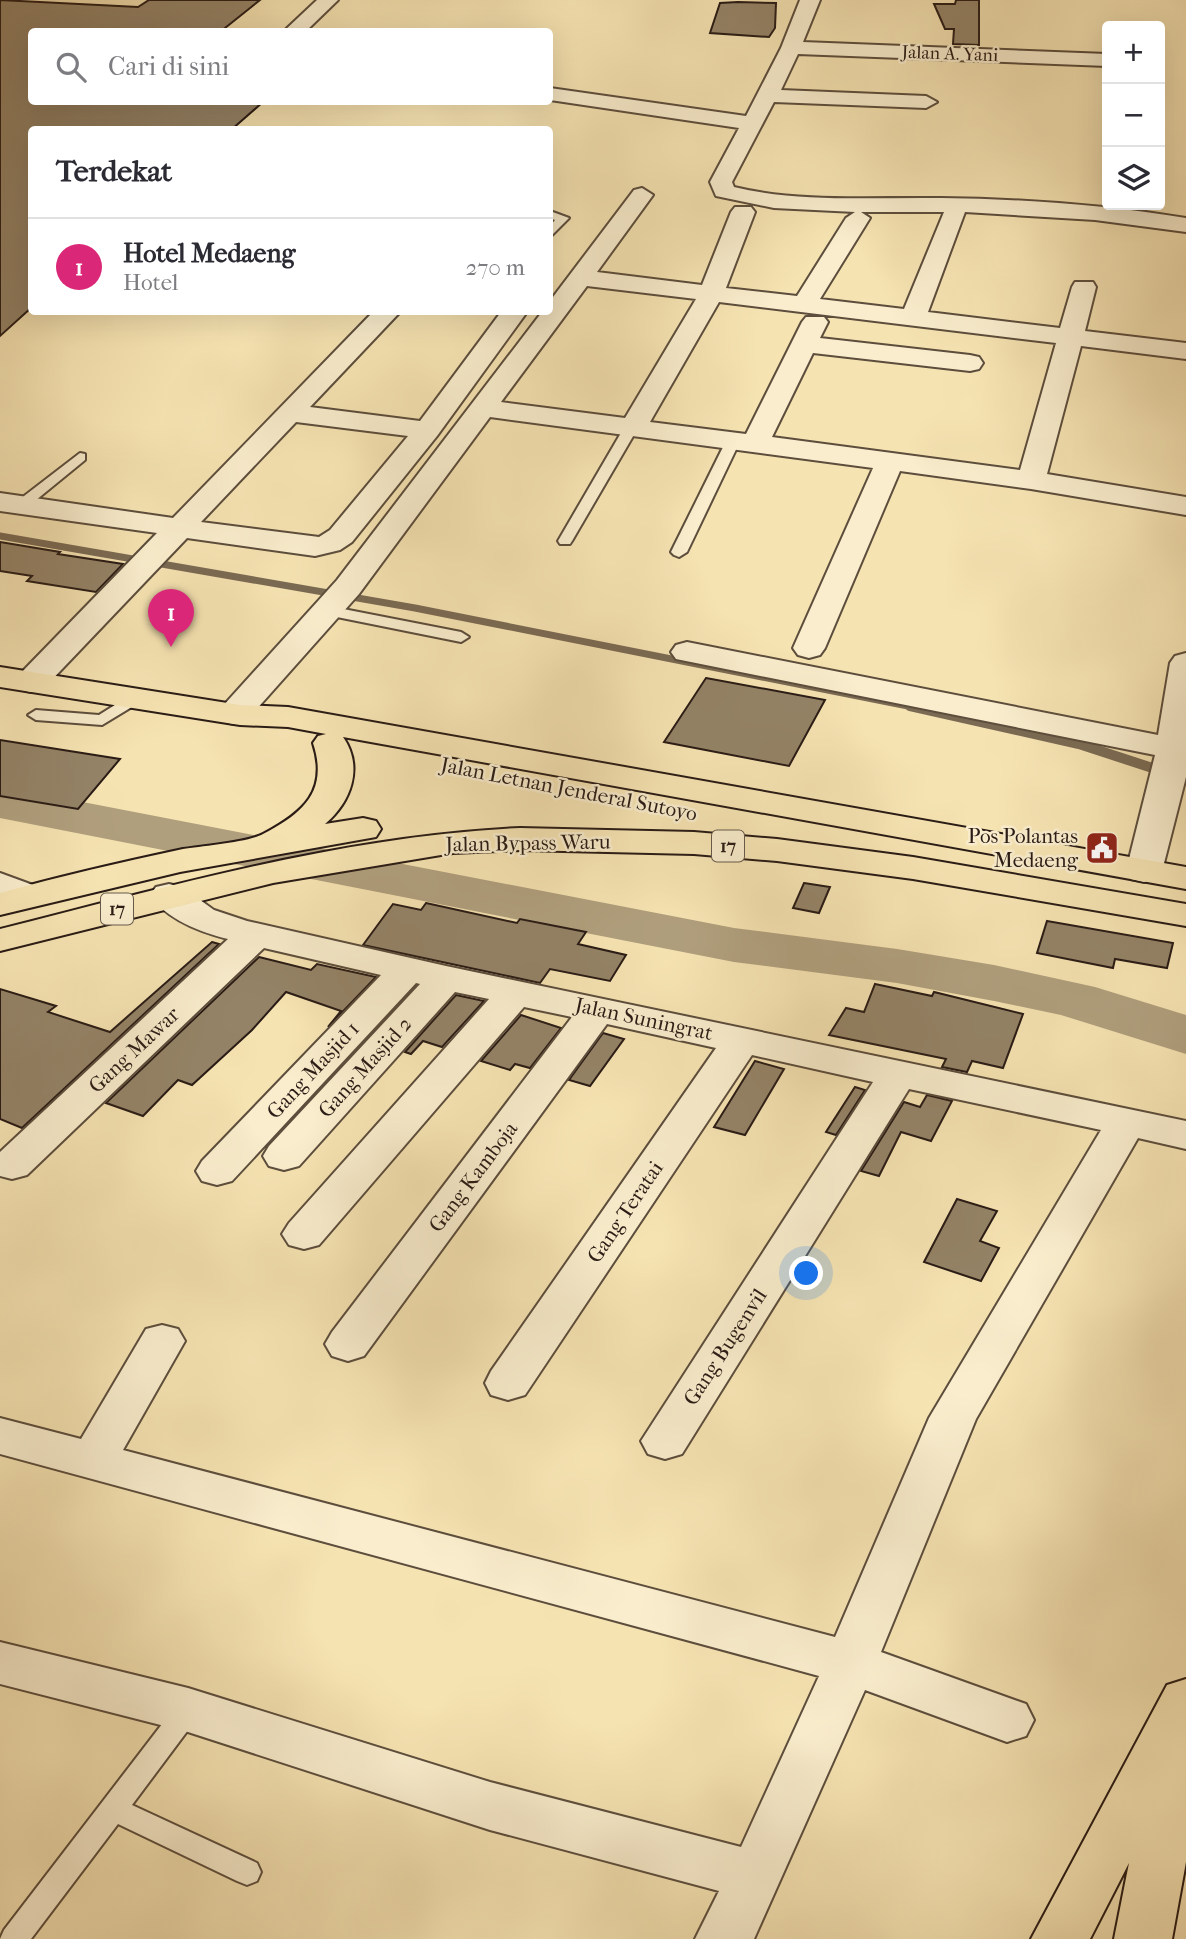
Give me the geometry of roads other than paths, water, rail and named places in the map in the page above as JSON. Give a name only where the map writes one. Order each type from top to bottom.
[{"type":"highway","name":"Jalan Letnan Jenderal Sutoyo","points":[[16,680],[237,714],[288,717],[941,837]]},
{"type":"highway","name":"Jalan Letnan Jenderal Sutoyo","points":[[237,714],[264,728],[330,743],[1013,875],[1043,883],[1063,893]]},
{"type":"highway","points":[[262,845],[311,818],[325,803],[335,788],[338,772],[337,757],[330,743]]},
{"type":"highway","name":"Jalan Bypass Waru","points":[[9,895],[262,845],[408,822],[564,828],[740,821],[941,837]]},
{"type":"highway","name":"Jalan Bypass Waru","points":[[0,940],[234,880],[390,850],[564,828],[694,844],[777,850],[1063,893]]},
{"type":"highway","name":"17","points":[[941,837],[1186,878]]},
{"type":"highway","name":"17","points":[[1063,893],[1186,915]]},
{"type":"highway","points":[[1060,1939],[1186,1701]]},
{"type":"highway","points":[[1143,1939],[1186,1712]]},
{"type":"street","points":[[297,28],[328,0]]},
{"type":"street","points":[[810,0],[793,48],[770,96],[721,182],[724,191],[778,199],[1063,208],[1186,225]]},
{"type":"street","name":"Jalan A. Yani","points":[[793,48],[1102,60]]},
{"type":"street","points":[[553,94],[753,124]]},
{"type":"street","points":[[770,96],[926,102]]},
{"type":"street","points":[[237,714],[336,601],[583,278],[642,195]]},
{"type":"street","points":[[633,426],[712,295],[743,212]]},
{"type":"street","points":[[1142,217],[1186,212]]},
{"type":"street","points":[[913,319],[954,214]]},
{"type":"street","points":[[745,441],[804,344],[813,307],[859,218]]},
{"type":"street","points":[[583,278],[1186,351]]},
{"type":"street","points":[[1031,480],[1084,286]]},
{"type":"street","points":[[16,680],[157,551],[384,315]]},
{"type":"street","points":[[10,504],[157,551],[315,547],[329,544],[341,536],[427,430],[512,315]]},
{"type":"street","points":[[804,344],[970,363]]},
{"type":"street","points":[[485,408],[1031,480],[1186,506]]},
{"type":"street","points":[[289,413],[427,430]]},
{"type":"street","points":[[809,648],[890,461]]},
{"type":"street","points":[[687,652],[1171,761]]},
{"type":"street","points":[[1144,871],[1171,761],[1186,663]]},
{"type":"street","name":"Jalan Suningrat","points":[[170,895],[201,918],[256,934],[597,1010],[1186,1135]]},
{"type":"street","name":"Gang Mawar","points":[[12,1165],[256,934]]},
{"type":"street","name":"Gang Masjid 2","points":[[284,1156],[427,973]]},
{"type":"street","name":"Gang Masjid 1","points":[[217,1171],[427,973]]},
{"type":"street","points":[[304,1234],[516,992]]},
{"type":"street","name":"Gang Kamboja","points":[[348,1345],[597,1010]]},
{"type":"street","name":"Gang Teratai","points":[[508,1383],[743,1040]]},
{"type":"street","name":"Gang Bugenvil","points":[[665,1441],[898,1075]]},
{"type":"street","points":[[724,1939],[756,1876],[851,1663],[953,1418],[1127,1121]]},
{"type":"street","points":[[93,1461],[162,1341]]},
{"type":"street","points":[[0,1436],[851,1663],[1007,1720]]},
{"type":"street","points":[[0,1663],[188,1710],[490,1805],[756,1876]]},
{"type":"lane","points":[[553,216],[563,218],[553,230]]},
{"type":"lane","points":[[565,541],[633,426]]},
{"type":"lane","points":[[679,552],[745,441]]},
{"type":"lane","points":[[10,504],[80,457]]},
{"type":"lane","points":[[336,601],[461,637]]},
{"type":"lane","points":[[36,715],[102,720],[134,698]]},
{"type":"lane","points":[[15,1939],[188,1710]]},
{"type":"lane","points":[[114,1809],[247,1872]]},
{"type":"waterway","points":[[0,536],[415,608],[918,708]]},
{"type":"waterway","points":[[910,706],[1079,744],[1186,779]]},
{"type":"waterway","points":[[0,802],[734,945],[897,966],[994,983],[1074,1000],[1186,1035]]},
{"type":"place","name":"Hotel Medaeng","points":[[171,647]]},
{"type":"place","name":"Pos Polantas Medaeng","points":[[1102,848]]}]
